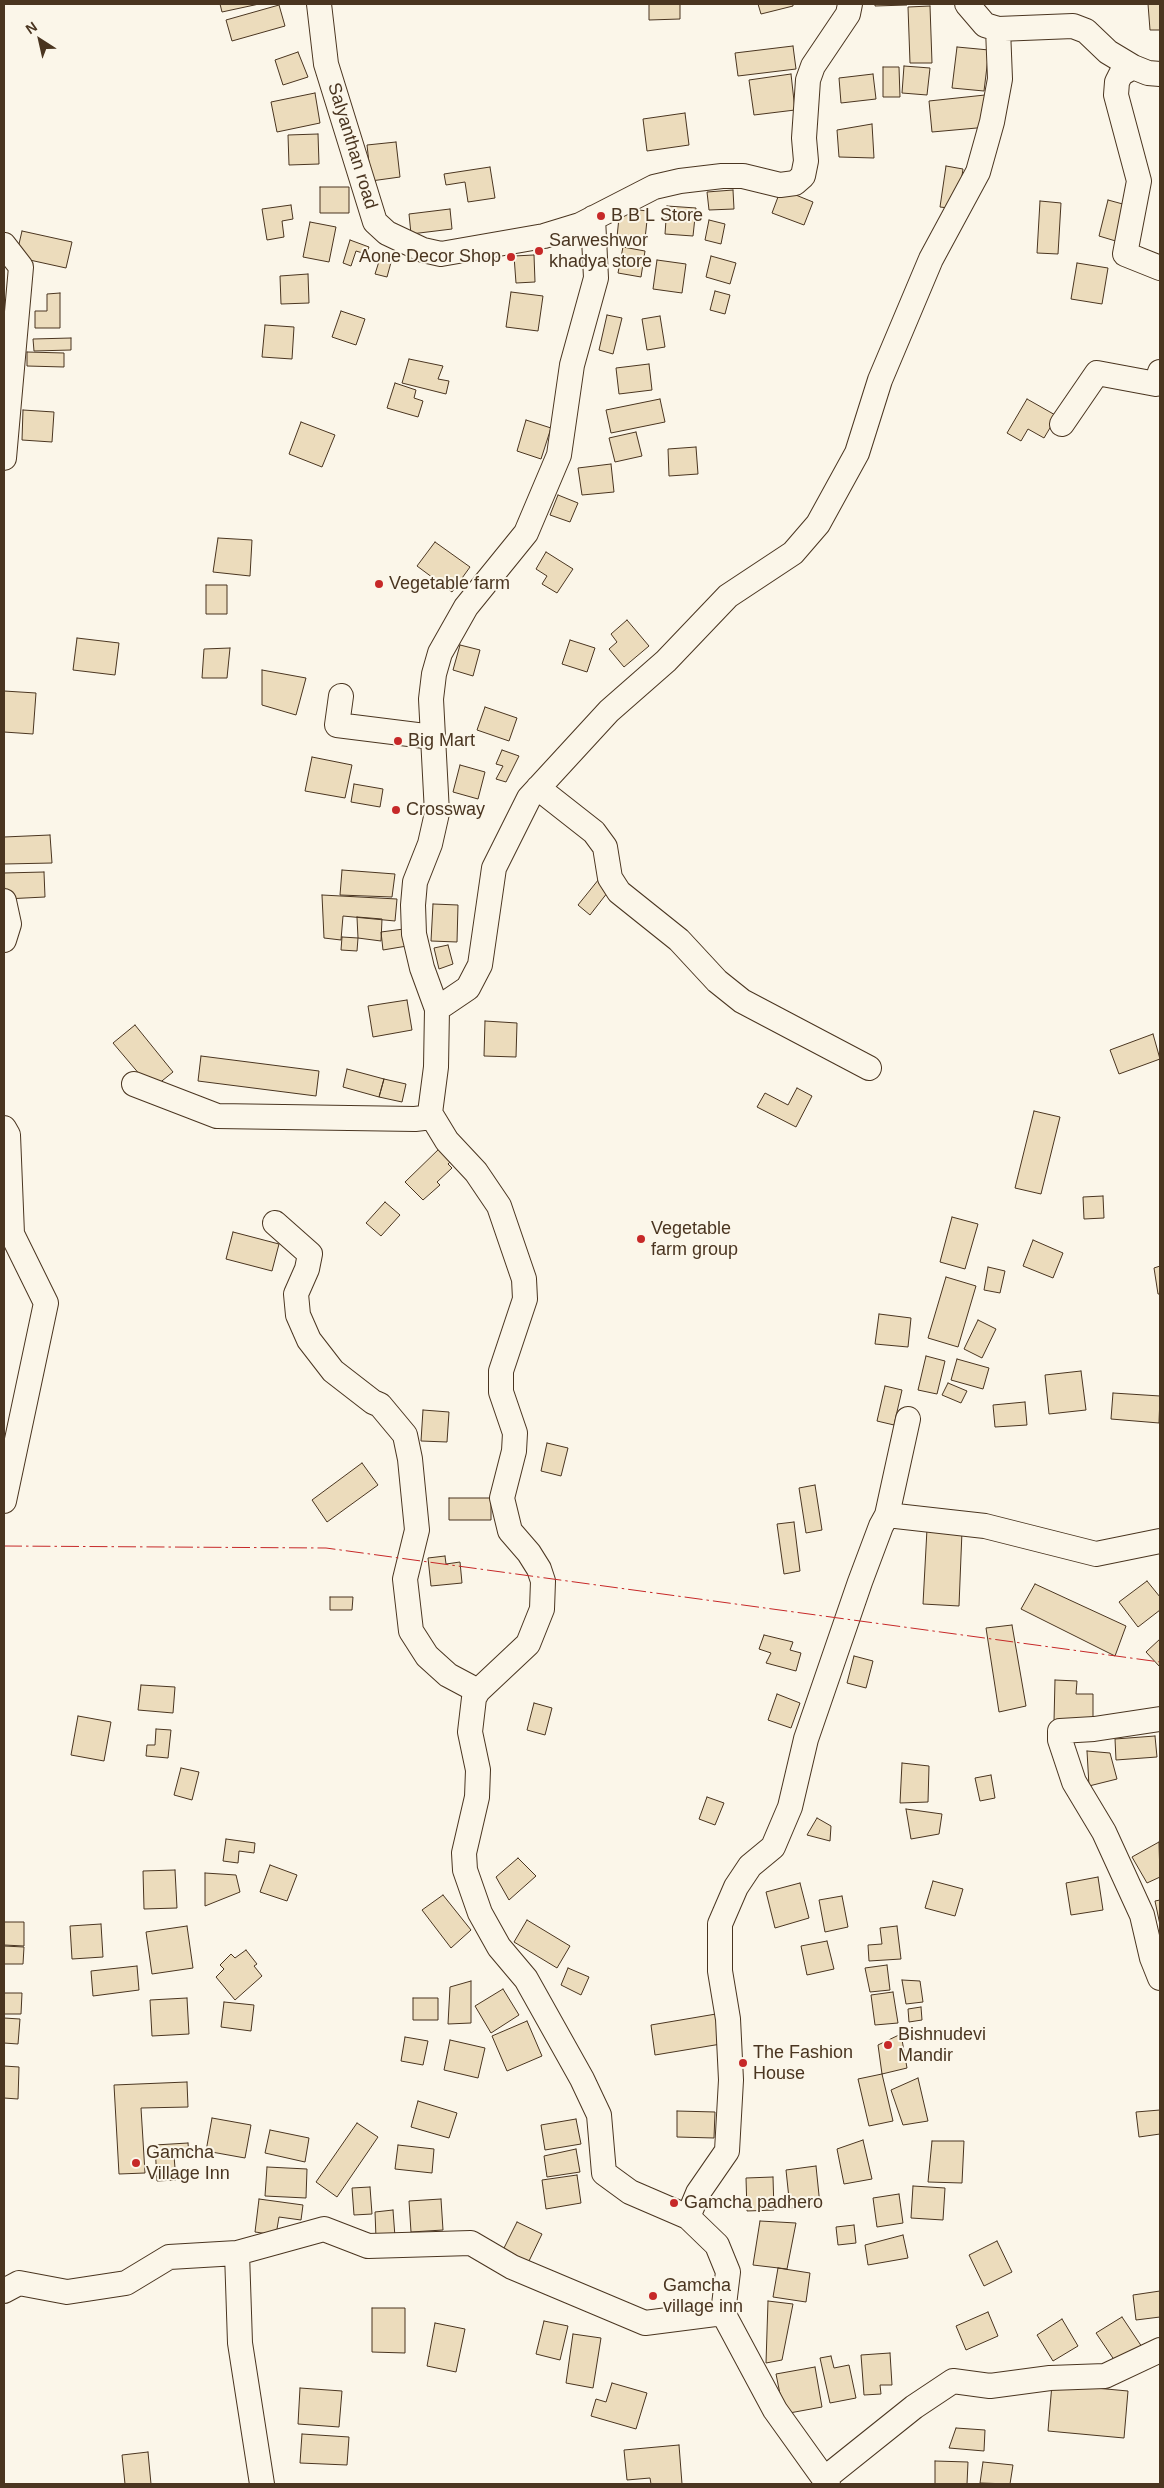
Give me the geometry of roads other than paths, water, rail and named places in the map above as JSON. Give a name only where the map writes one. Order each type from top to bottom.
[{"type":"street","name":"Salyanthan road","points":[[319,4],[326,64],[375,222],[387,233],[423,250],[441,254],[544,236],[580,225],[654,187],[680,181],[722,176],[743,176],[780,185],[795,183],[803,176],[806,161],[804,138],[808,80],[814,66],[848,14],[850,4]]},
{"type":"street","points":[[967,4],[985,25],[998,29],[1073,26],[1086,31],[1108,52],[1134,67],[1148,73],[1160,74]]},
{"type":"street","points":[[437,1009],[468,988],[480,965],[494,868],[529,798],[608,711],[666,661],[728,596],[793,553],[818,524],[857,453],[880,380],[931,259],[978,172],[992,122],[1000,79],[998,29]]},
{"type":"street","points":[[1134,67],[1121,74],[1117,82],[1116,95],[1139,181],[1125,254],[1160,268]]},
{"type":"street","points":[[593,218],[596,278],[572,365],[559,455],[526,533],[466,607],[440,653],[434,674],[431,699],[438,814],[430,844],[415,882],[413,905],[416,942],[422,968],[437,1009],[436,1067],[430,1113],[447,1141],[476,1172],[498,1206],[524,1279],[525,1300],[501,1371],[501,1392],[515,1433],[514,1451],[502,1498],[510,1531],[530,1553],[540,1570],[542,1581],[542,1609],[528,1644],[478,1691],[474,1698],[470,1732],[478,1770],[477,1797],[464,1853],[465,1870],[480,1913],[499,1947],[526,1978],[582,2079],[599,2116],[604,2173],[630,2192],[688,2217],[717,2245],[728,2272],[723,2313],[775,2410],[826,2482],[914,2407],[953,2381],[990,2386],[1050,2378],[1105,2376],[1160,2350]]},
{"type":"street","points":[[4,245],[21,267],[4,458]]},
{"type":"street","points":[[1062,424],[1097,373],[1156,384],[1160,372]]},
{"type":"street","points":[[341,696],[337,725],[433,737]]},
{"type":"street","points":[[538,788],[594,832],[605,847],[610,878],[619,892],[679,940],[718,981],[742,1001],[869,1068]]},
{"type":"street","points":[[4,901],[9,924],[4,940]]},
{"type":"street","points":[[134,1084],[217,1116],[415,1119],[432,1117]]},
{"type":"street","points":[[4,1128],[8,1135],[12,1234],[46,1304],[4,1501]]},
{"type":"street","points":[[274,1223],[310,1254],[307,1269],[296,1294],[298,1315],[309,1340],[333,1372],[373,1402],[380,1405],[405,1436],[410,1459],[417,1530],[405,1579],[411,1631],[427,1656],[448,1674],[478,1691]]},
{"type":"street","points":[[688,2217],[698,2194],[727,2151],[731,2080],[728,2018],[720,1971],[720,1924],[736,1887],[750,1866],[773,1847],[790,1807],[806,1739],[834,1663],[880,1526],[887,1515],[908,1419]]},
{"type":"street","points":[[887,1515],[985,1526],[1096,1554],[1160,1541]]},
{"type":"street","points":[[1160,1719],[1060,1732],[1060,1740],[1074,1782],[1104,1832],[1142,1915],[1152,1958],[1160,1978]]},
{"type":"street","points":[[4,2291],[19,2283],[67,2292],[126,2283],[169,2257],[237,2253],[324,2229],[368,2246],[471,2243],[512,2267],[645,2323],[723,2313]]},
{"type":"street","points":[[237,2253],[240,2344],[262,2484]]},
{"type":"place","name":"B B L Store","points":[[601,216]]},
{"type":"place","name":"Sarweshwor khadya store","points":[[539,251]]},
{"type":"place","name":"Aone Decor Shop","points":[[511,257]]},
{"type":"place","name":"Vegetable farm","points":[[379,584]]},
{"type":"place","name":"Big Mart","points":[[398,741]]},
{"type":"place","name":"Crossway","points":[[396,810]]},
{"type":"place","name":"Vegetable farm group","points":[[641,1239]]},
{"type":"place","name":"Bishnudevi Mandir","points":[[888,2045]]},
{"type":"place","name":"The Fashion House","points":[[743,2063]]},
{"type":"place","name":"Gamcha Village Inn","points":[[136,2163]]},
{"type":"place","name":"Gamcha padhero","points":[[674,2203]]},
{"type":"place","name":"Gamcha village inn","points":[[653,2296]]}]
